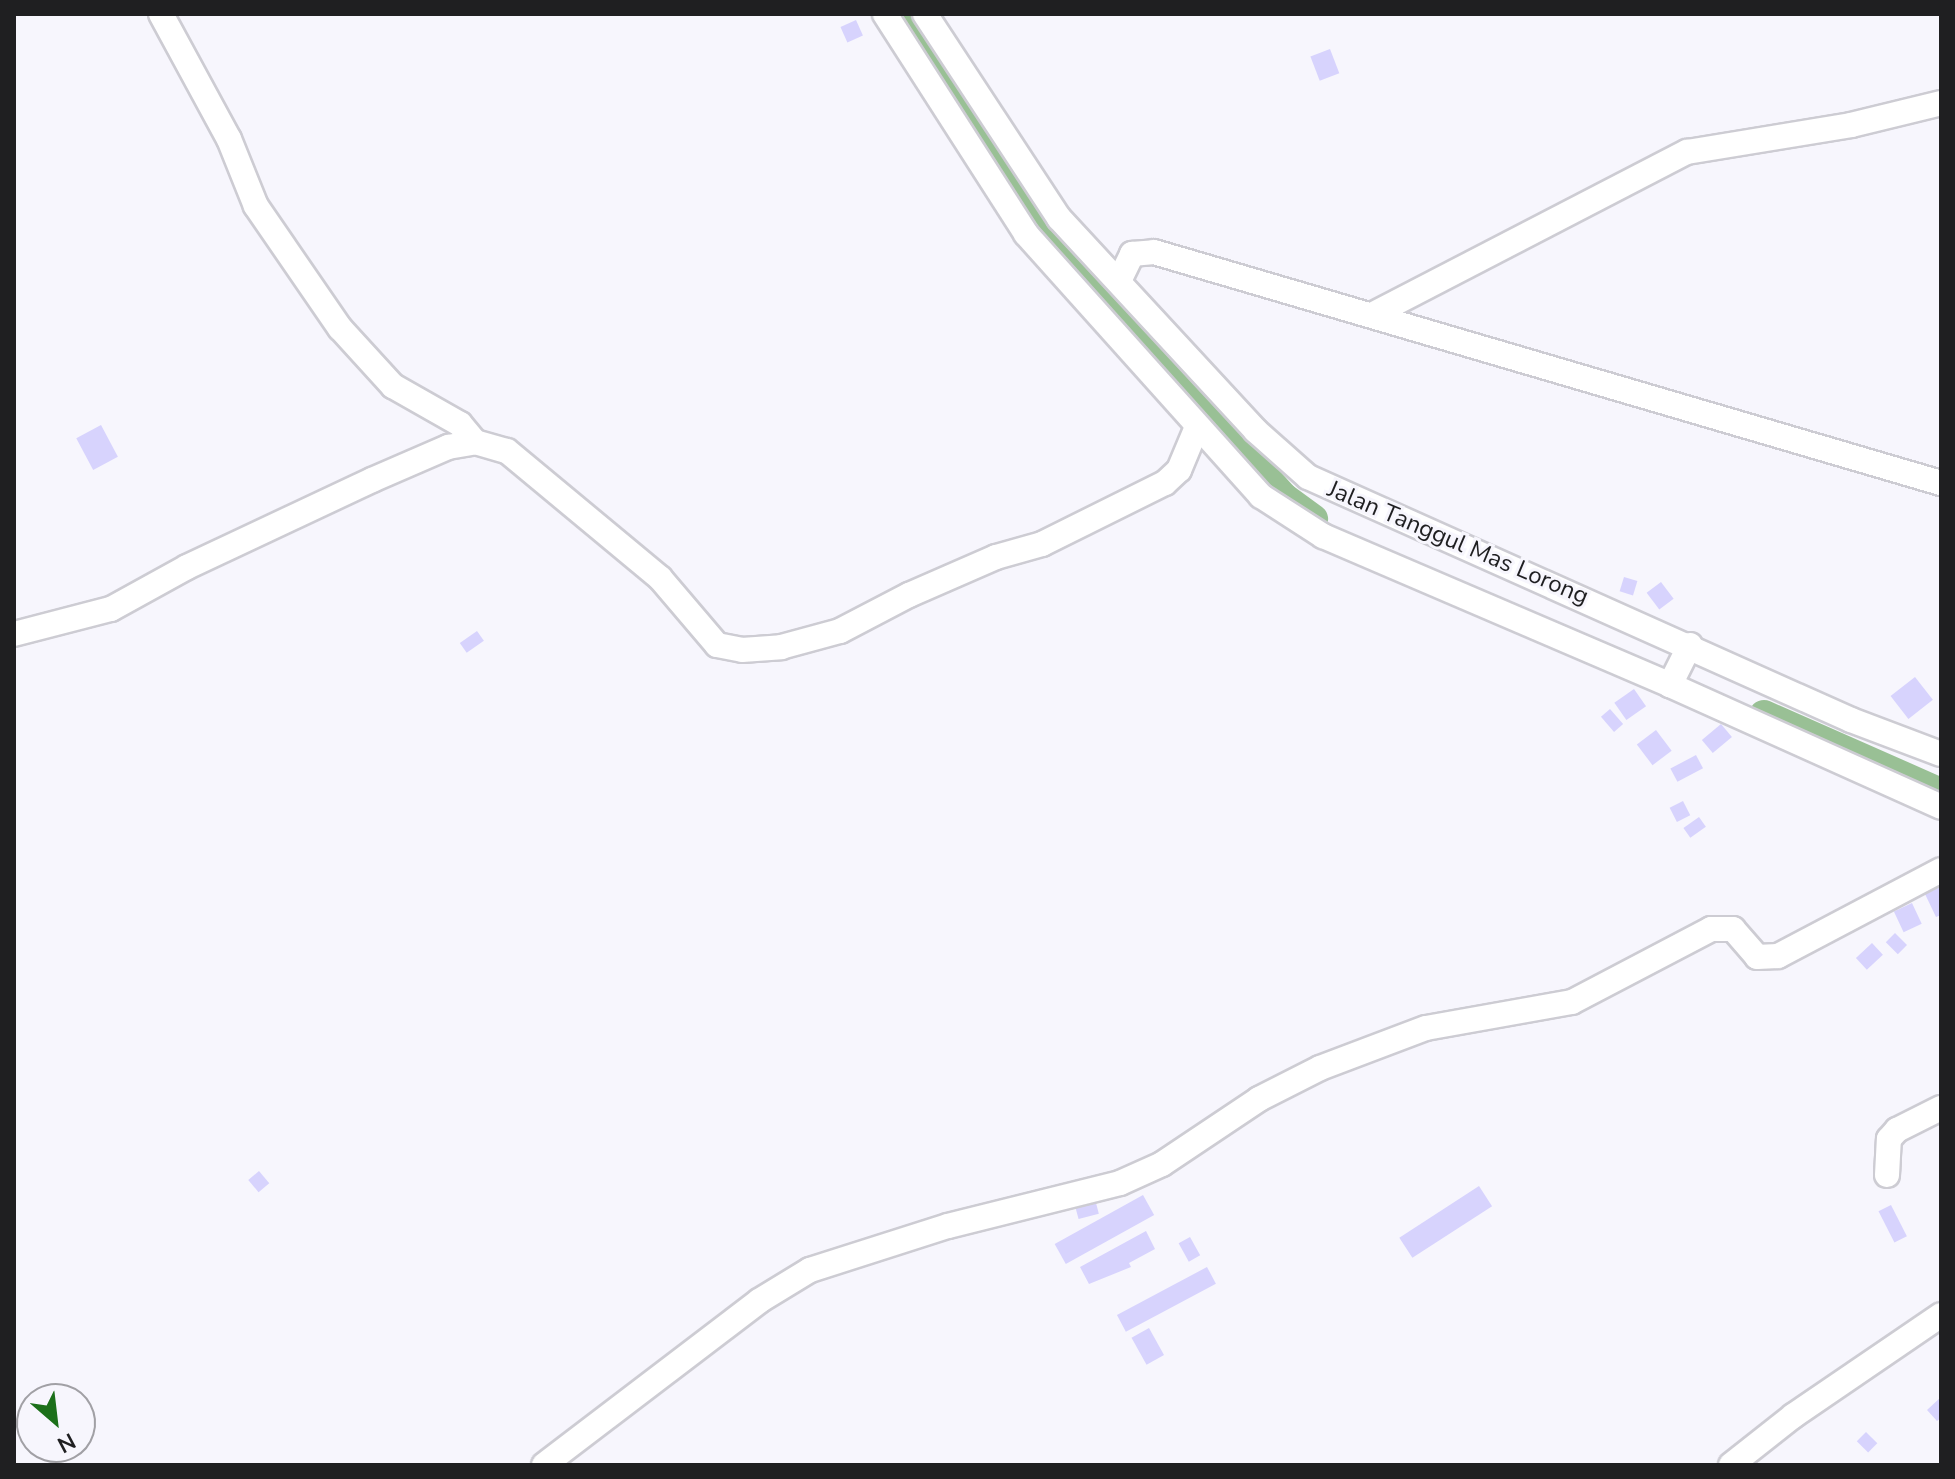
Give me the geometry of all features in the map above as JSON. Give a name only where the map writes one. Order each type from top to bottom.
[{"type":"street","points":[[161,14],[229,139],[256,206],[340,328],[393,386],[460,424],[475,442]]},
{"type":"street","points":[[885,14],[995,193],[1197,427],[1261,496],[1323,536],[1680,666],[1941,807]]},
{"type":"street","name":"Jalan Tanggul Mas Lorong","points":[[925,14],[1033,184],[1120,279],[1136,304],[1256,431],[1308,477],[1680,666],[1851,720],[1941,754]]},
{"type":"street","points":[[1372,315],[1687,152],[1901,115],[1941,103]]},
{"type":"street","points":[[1120,279],[1132,254],[1144,251],[1941,483]]},
{"type":"street","points":[[1113,329],[1136,304]]},
{"type":"street","points":[[14,634],[111,609],[187,567],[372,480],[448,447],[475,442],[507,451],[660,578],[707,637],[732,649],[757,650],[840,631],[909,595],[996,557],[1042,544],[1144,494],[1179,470],[1197,427]]},
{"type":"street","points":[[544,1465],[759,1301],[810,1270],[948,1226],[1120,1183],[1162,1164],[1259,1099],[1320,1068],[1426,1028],[1572,1002],[1711,929],[1733,929],[1757,957],[1778,956],[1941,870]]},
{"type":"street","points":[[1887,1175],[1889,1139],[1897,1130],[1941,1108]]},
{"type":"street","points":[[1731,1465],[1793,1416],[1941,1315]]},
{"type":"building","points":[[856,20],[863,36],[847,42],[840,27]]},
{"type":"building","points":[[1330,49],[1339,73],[1320,81],[1310,57]]},
{"type":"building","points":[[101,425],[118,457],[93,470],[76,438]]},
{"type":"building","points":[[1624,577],[1637,581],[1633,595],[1620,591]]},
{"type":"building","points":[[1661,582],[1674,599],[1659,610],[1647,593]]},
{"type":"building","points":[[477,631],[484,641],[467,653],[460,643]]},
{"type":"building","points":[[1915,677],[1933,700],[1908,719],[1891,696]]},
{"type":"building","points":[[1634,689],[1646,706],[1626,720],[1614,703]]},
{"type":"building","points":[[1610,709],[1623,724],[1614,732],[1601,717]]},
{"type":"building","points":[[1721,724],[1732,737],[1713,753],[1702,740]]},
{"type":"building","points":[[1656,730],[1672,751],[1652,765],[1637,744]]},
{"type":"building","points":[[1696,755],[1703,768],[1677,782],[1670,769]]},
{"type":"building","points":[[1683,801],[1690,815],[1677,822],[1670,808]]},
{"type":"building","points":[[1699,817],[1706,827],[1690,838],[1683,828]]},
{"type":"building","points":[[1940,887],[1941,915],[1936,917],[1925,894]]},
{"type":"building","points":[[1912,903],[1922,924],[1904,932],[1894,911]]},
{"type":"building","points":[[1895,933],[1907,945],[1898,954],[1886,942]]},
{"type":"building","points":[[1872,943],[1883,955],[1867,970],[1856,958]]},
{"type":"building","points":[[259,1171],[269,1183],[259,1192],[248,1180]]},
{"type":"building","points":[[1479,1186],[1492,1206],[1412,1258],[1399,1238]]},
{"type":"building","points":[[1143,1195],[1154,1215],[1066,1264],[1055,1244]]},
{"type":"building","points":[[1096,1203],[1099,1214],[1079,1219],[1076,1208]]},
{"type":"building","points":[[1891,1205],[1907,1236],[1894,1243],[1879,1211]]},
{"type":"building","points":[[1146,1231],[1155,1249],[1129,1263],[1131,1267],[1089,1284],[1080,1267]]},
{"type":"building","points":[[1190,1237],[1200,1255],[1189,1262],[1179,1243]]},
{"type":"building","points":[[1207,1267],[1216,1284],[1126,1332],[1117,1315]]},
{"type":"building","points":[[1149,1328],[1164,1355],[1147,1365],[1132,1338]]},
{"type":"building","points":[[1941,1397],[1941,1418],[1937,1421],[1927,1410]]},
{"type":"building","points":[[1866,1432],[1877,1443],[1868,1453],[1857,1441]]},
{"type":"waterway","points":[[903,14],[1031,218],[1284,498],[1313,519]]},
{"type":"waterway","points":[[1764,715],[1941,793]]}]
